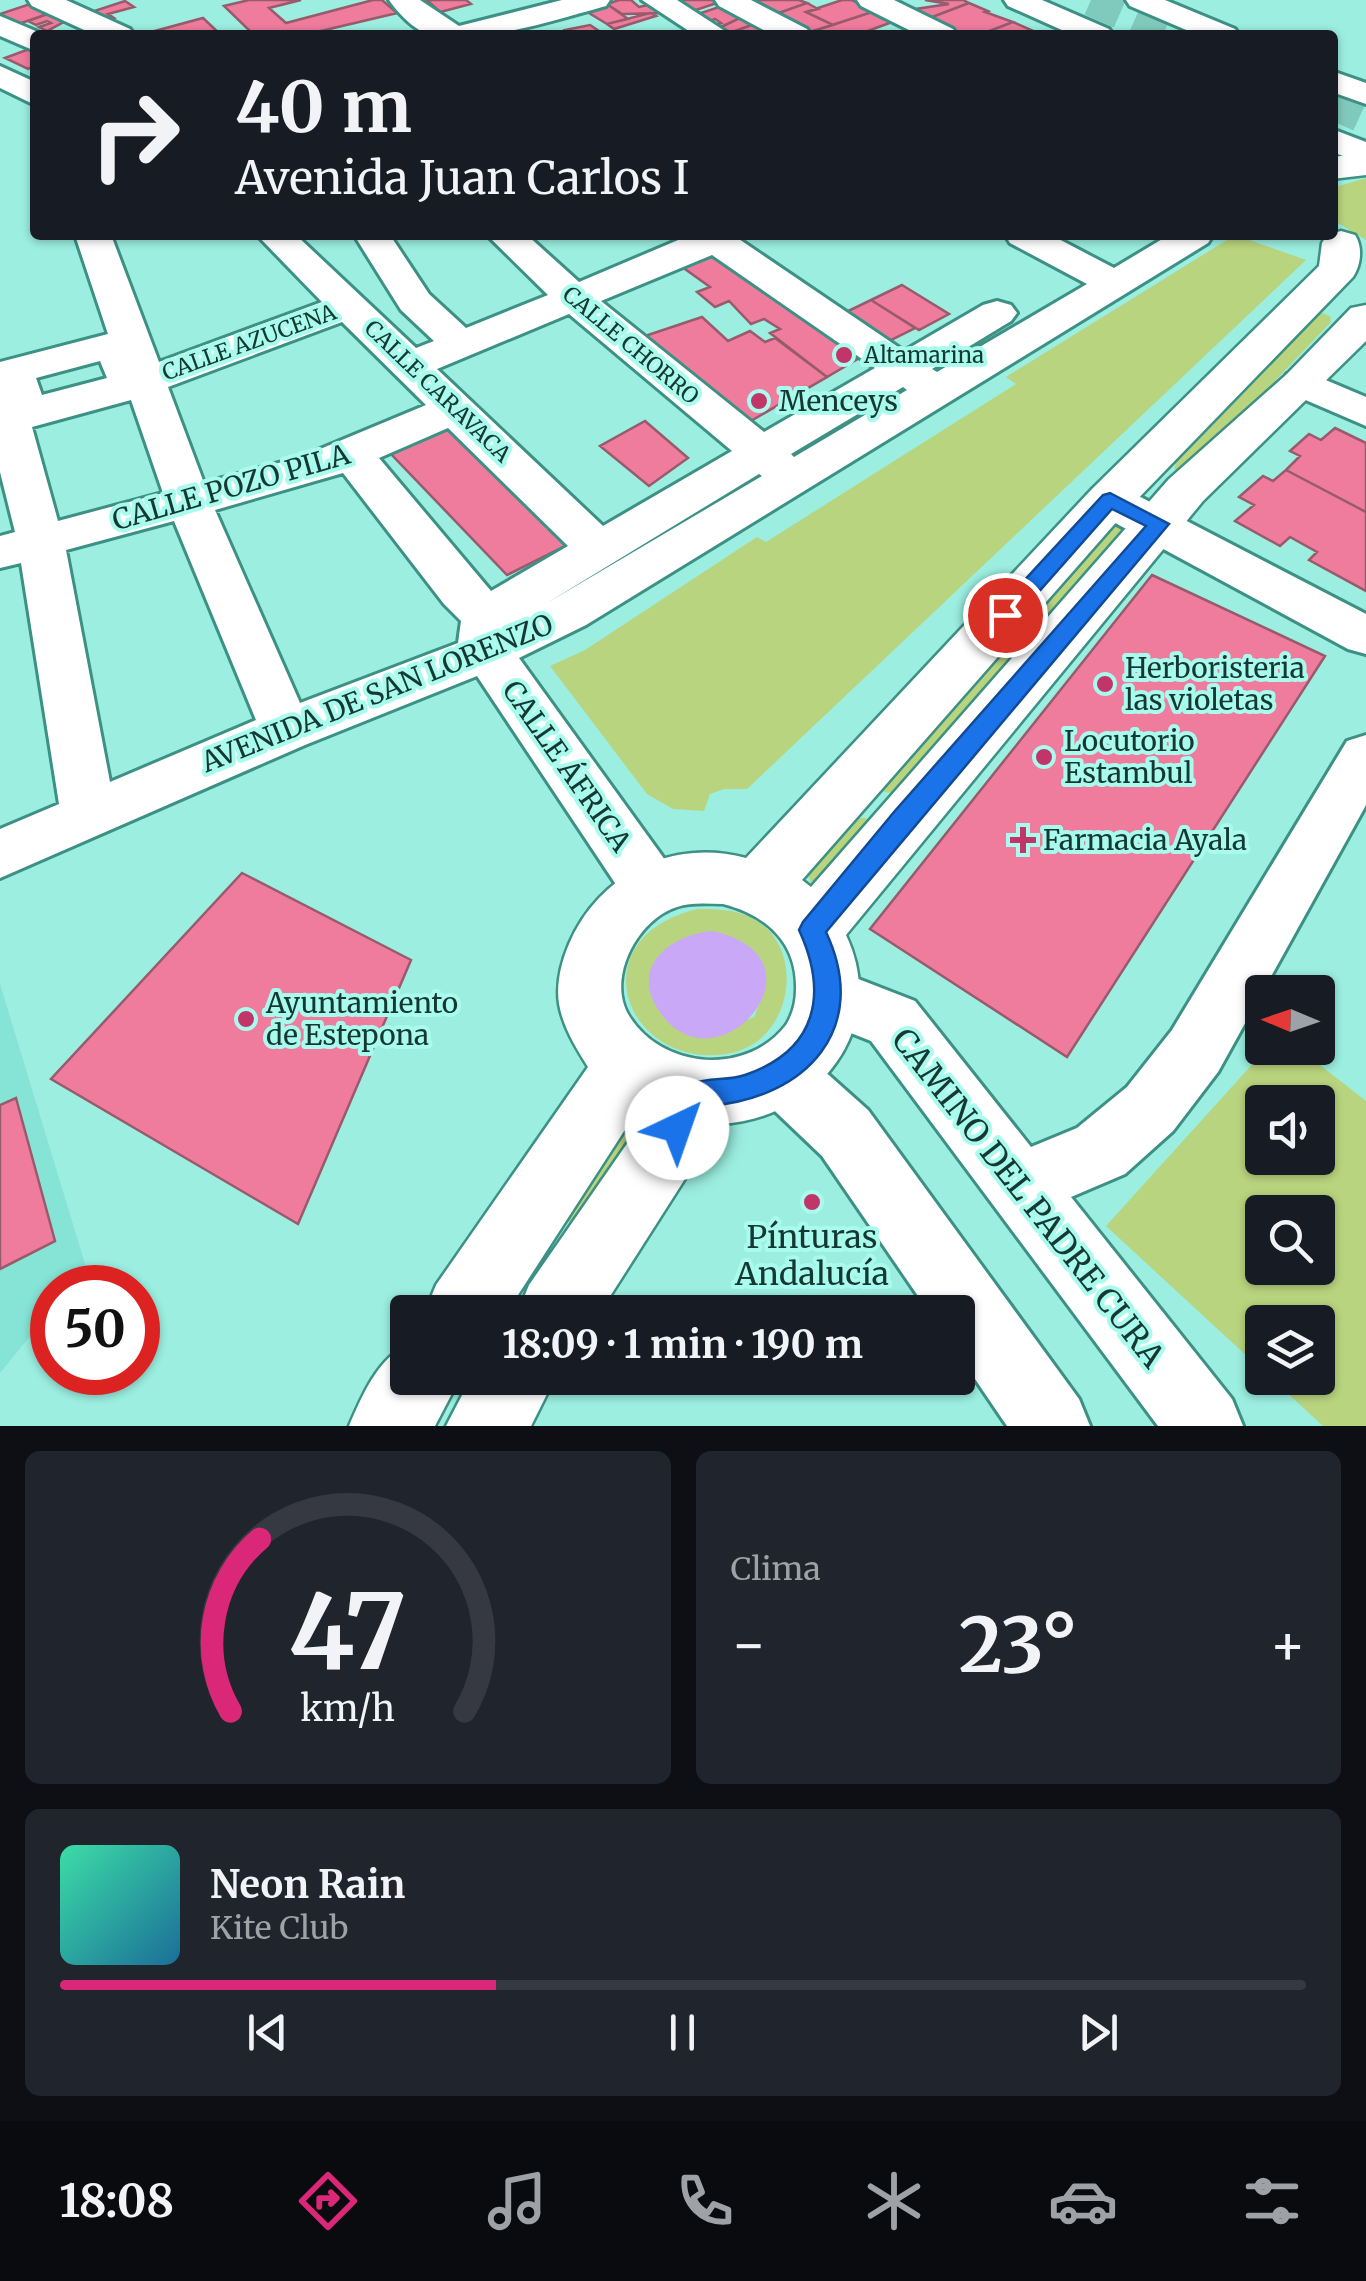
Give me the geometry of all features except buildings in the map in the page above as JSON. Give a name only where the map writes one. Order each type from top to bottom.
[{"type":"main road","points":[[1338,167],[1366,164]]},
{"type":"main road","points":[[758,887],[1110,500],[1340,269],[1344,244]]},
{"type":"main road","points":[[812,930],[1186,490],[1302,383],[1366,317]]},
{"type":"main road","points":[[687,878],[724,878],[758,887],[789,905],[812,930],[827,962],[830,996],[822,1026],[805,1052],[780,1073],[743,1090],[701,1093],[662,1084],[629,1065],[604,1037],[591,1003],[591,969],[601,936],[622,909],[652,889],[687,878]]},
{"type":"main road","points":[[473,1295],[629,1065]]},
{"type":"main road","points":[[567,1295],[701,1093]]},
{"type":"main road","points":[[389,1426],[409,1395]]},
{"type":"main road","points":[[486,1426],[505,1395]]},
{"type":"street","points":[[0,8],[26,0]]},
{"type":"street","points":[[42,0],[108,30]]},
{"type":"street","points":[[403,0],[443,30]]},
{"type":"street","points":[[656,0],[707,30]]},
{"type":"street","points":[[729,0],[786,30]]},
{"type":"street","points":[[871,0],[932,30]]},
{"type":"street","points":[[1018,0],[1087,30]]},
{"type":"street","points":[[1140,0],[1212,30]]},
{"type":"street","points":[[488,30],[589,11]]},
{"type":"street","points":[[0,25],[30,40]]},
{"type":"street","points":[[0,75],[30,89]]},
{"type":"street","points":[[1338,82],[1366,94]]},
{"type":"street","points":[[1338,141],[1366,154]]},
{"type":"street","points":[[94,240],[131,364],[286,730]]},
{"type":"street","name":"CALLE CARAVACA","points":[[280,240],[598,549]]},
{"type":"street","points":[[375,240],[415,302],[461,345]]},
{"type":"street","name":"CALLE CHORRO","points":[[510,240],[776,466]]},
{"type":"street","points":[[411,365],[705,240]]},
{"type":"street","points":[[716,240],[920,380]]},
{"type":"street","points":[[1032,240],[1096,274]]},
{"type":"street","name":"AVENIDA DE SAN LORENZO","points":[[0,854],[286,730],[487,634],[568,613],[776,466],[1159,240]]},
{"type":"street","name":"CALLE AZUCENA","points":[[10,394],[350,305]]},
{"type":"street","points":[[1302,383],[1366,414]]},
{"type":"street","points":[[10,394],[20,547],[88,813]]},
{"type":"street","name":"CALLE POZO PILA","points":[[20,547],[316,468],[457,408]]},
{"type":"street","name":"CALLE ÁFRICA","points":[[351,453],[461,592],[652,889]]},
{"type":"street","name":"AVENIDA DE SAN LORENZO","points":[[487,634],[598,549],[776,466]]},
{"type":"street","points":[[1110,500],[1366,636]]},
{"type":"street","points":[[1020,1186],[1102,1151],[1150,1109],[1195,1051],[1366,756]]},
{"type":"street","name":"CAMINO DEL PADRE CURA","points":[[830,996],[892,1021],[1205,1426]]},
{"type":"street","points":[[780,1073],[845,1133],[1052,1426]]},
{"type":"shaded area","points":[[1366,178],[1366,240],[1338,223],[1338,186]]},
{"type":"shaded area","points":[[1227,240],[1249,240],[1306,260],[747,789],[724,789],[710,794],[704,811],[673,809],[647,794],[550,666],[585,650],[757,537],[766,542],[1016,384],[1006,377]]},
{"type":"shaded area","points":[[1315,315],[1330,316],[1331,322],[1190,470],[1174,469],[1178,458]]},
{"type":"shaded area","points":[[1115,520],[1130,530],[895,793],[884,792],[882,788]]},
{"type":"shaded area","points":[[853,818],[866,818],[870,824],[821,888],[812,885],[808,875]]},
{"type":"shaded area","points":[[697,909],[708,909],[737,912],[764,926],[778,944],[786,965],[780,1011],[768,1031],[750,1046],[726,1054],[691,1053],[662,1042],[641,1023],[629,998],[627,972],[636,946],[659,924]],"holes":[[[712,931],[746,944],[766,987],[754,1017],[709,1033],[688,1031],[665,1019]]]},
{"type":"shaded area","points":[[712,931],[748,945],[764,966],[765,990],[754,1012],[735,1029],[711,1038],[685,1034],[661,1014],[649,983],[651,969],[667,947],[680,939]]},
{"type":"shaded area","points":[[0,984],[85,1265],[30,1265],[30,1336],[0,1373]]},
{"type":"shaded area","points":[[1252,1065],[1320,1065],[1366,1101],[1366,1426],[1323,1426],[1289,1395],[1335,1395],[1335,1305],[1245,1305],[1245,1354],[1106,1226]]},
{"type":"shaded area","points":[[628,1124],[638,1126],[641,1136],[574,1225],[568,1222],[566,1216]]},
{"type":"tunnel","points":[[1091,0],[1159,30]]},
{"type":"tunnel","points":[[1338,106],[1360,116]]},
{"type":"place","name":"Altamarina","points":[[844,355]]},
{"type":"place","name":"Menceys","points":[[759,401]]},
{"type":"place","name":"Herboristeria las violetas","points":[[1105,684]]},
{"type":"place","name":"Locutorio Estambul","points":[[1044,757]]},
{"type":"place","name":"Farmacia Ayala","points":[[1023,840]]},
{"type":"place","name":"Ayuntamiento de Estepona","points":[[246,1019]]},
{"type":"place","name":"Pínturas Andalucía","points":[[812,1202]]},
{"type":"route","points":[[677,1128],[701,1093],[743,1090],[780,1073],[805,1052],[822,1026],[830,996],[827,962],[812,930],[1159,524],[1110,500],[1005,615]]}]
